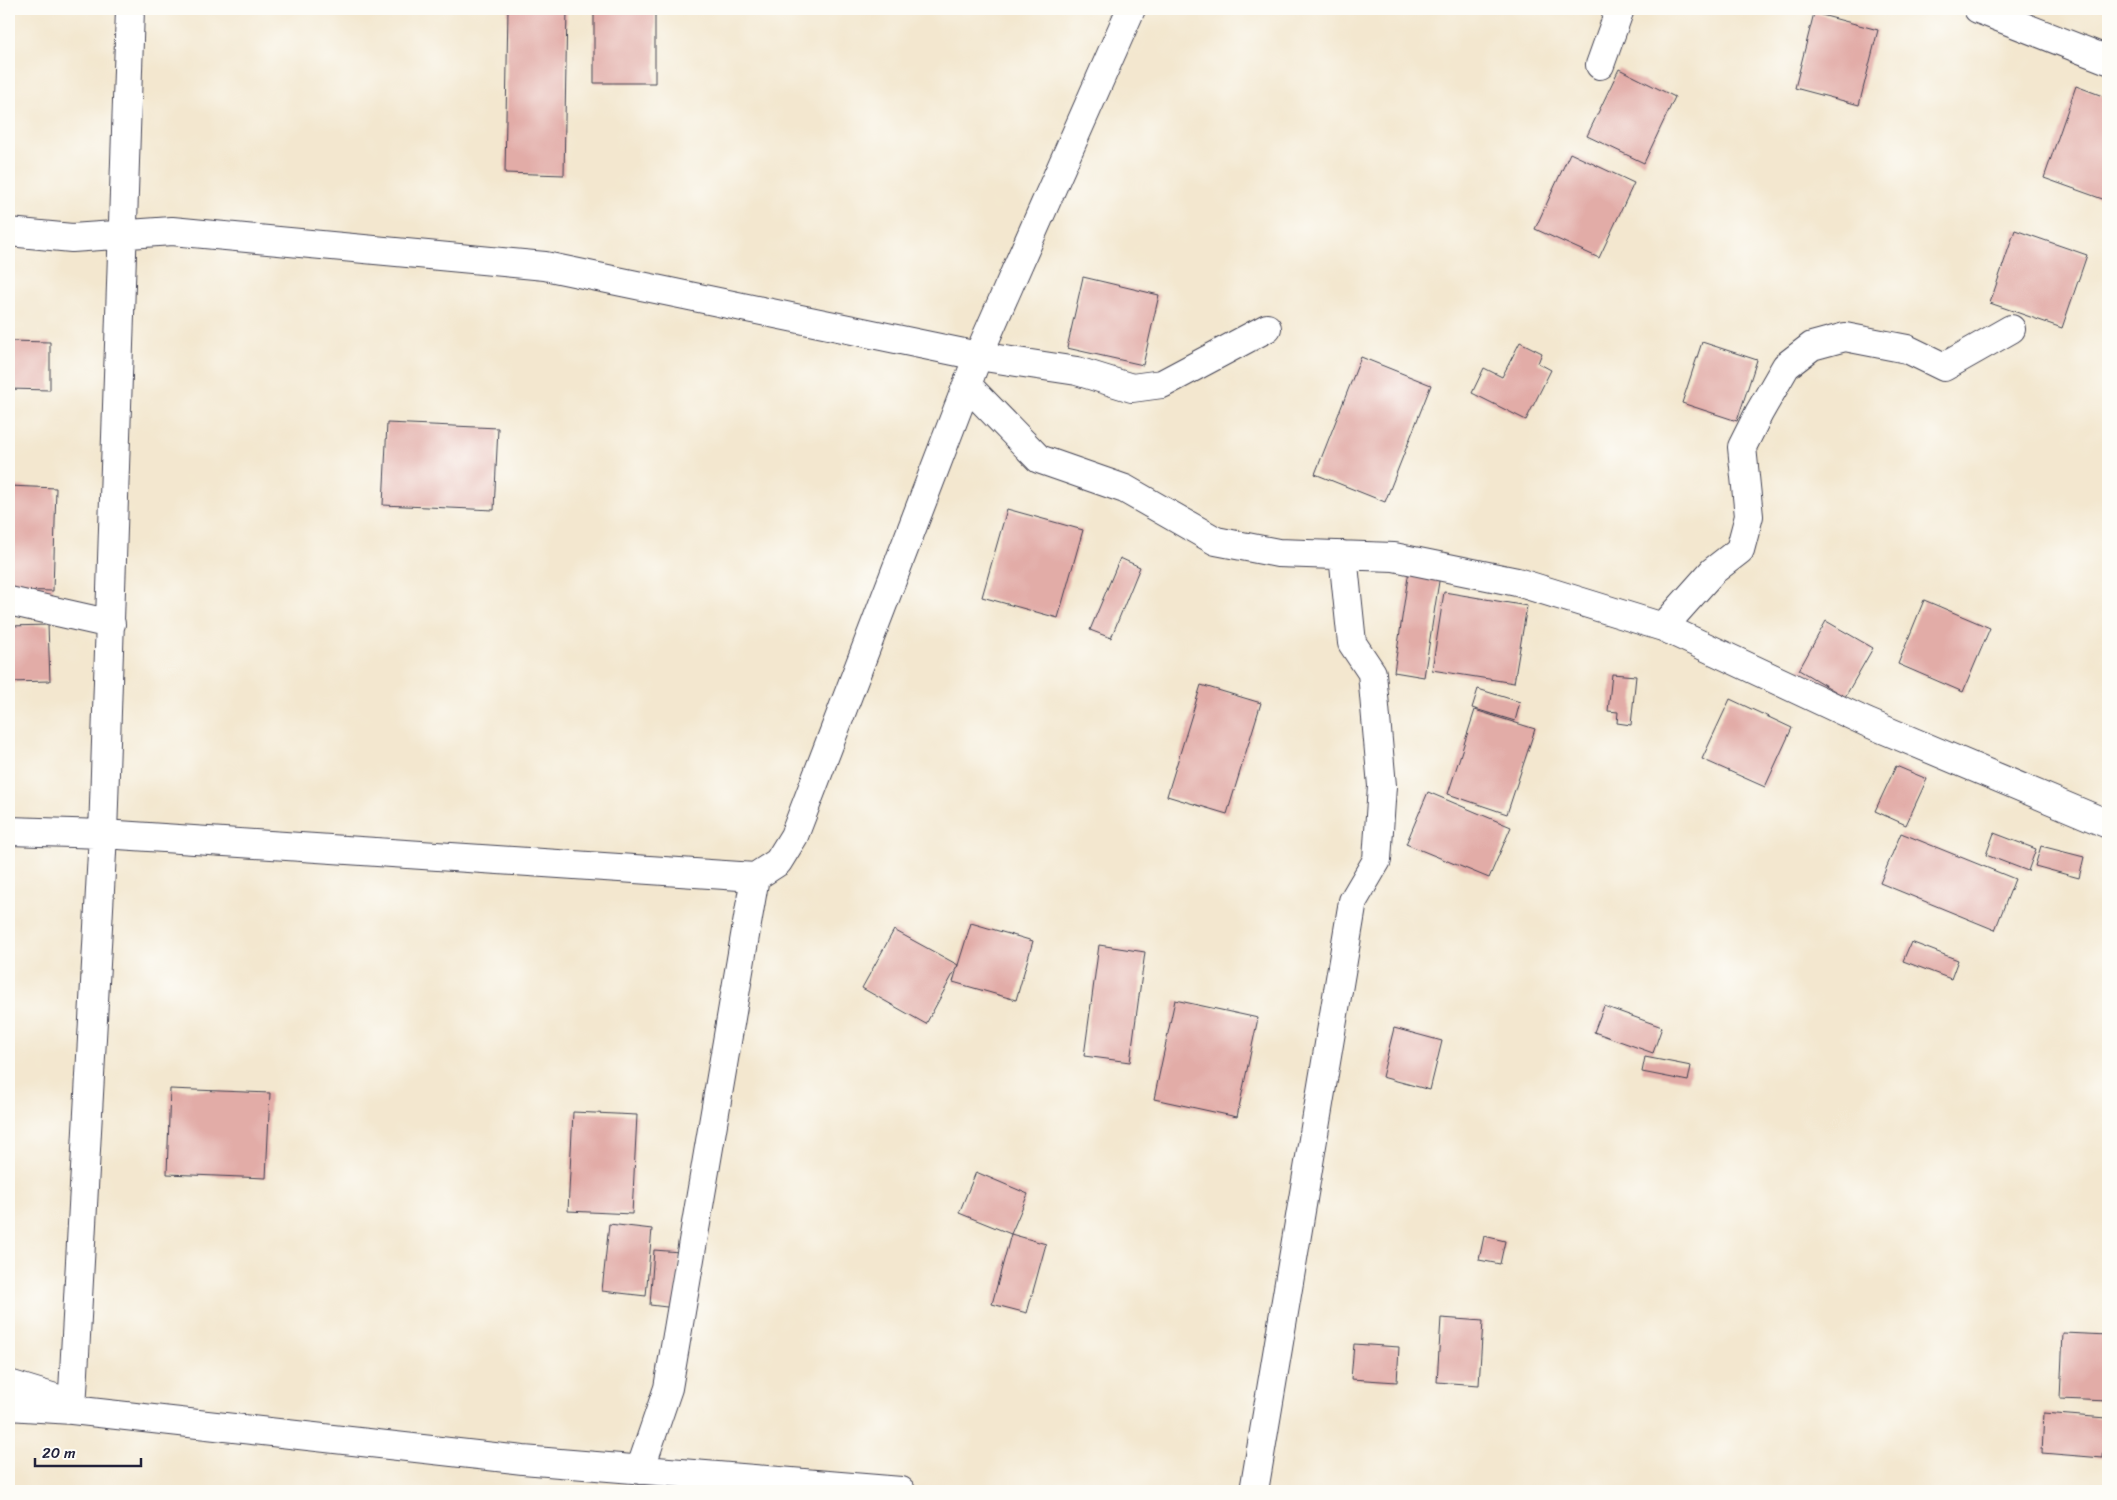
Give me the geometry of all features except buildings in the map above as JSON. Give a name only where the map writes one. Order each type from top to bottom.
[{"type":"street","points":[[64,1404],[103,834],[130,9]]},
{"type":"street","points":[[9,831],[103,834],[755,877],[778,862],[794,836],[978,356],[1131,9]]},
{"type":"street","points":[[1600,65],[1620,9]]},
{"type":"street","points":[[1978,9],[2108,60]]},
{"type":"street","points":[[9,232],[72,238],[172,231],[545,266],[978,356],[1077,371],[1132,388],[1162,384],[1267,328]]},
{"type":"street","points":[[1663,627],[1712,571],[1740,550],[1749,516],[1742,447],[1786,366],[1812,346],[1845,337],[1906,349],[1944,366],[2011,329]]},
{"type":"street","points":[[967,385],[1039,459],[1125,489],[1216,540],[1278,553],[1394,557],[1517,582],[1663,627],[1866,722],[2108,824]]},
{"type":"street","points":[[1254,1491],[1353,901],[1377,860],[1382,786],[1372,673],[1352,643],[1343,555]]},
{"type":"street","points":[[9,601],[111,624]]},
{"type":"street","points":[[640,1470],[668,1388],[755,877]]},
{"type":"street","points":[[9,1384],[64,1404]]},
{"type":"street","points":[[9,1406],[64,1404],[513,1459],[901,1491]]}]
